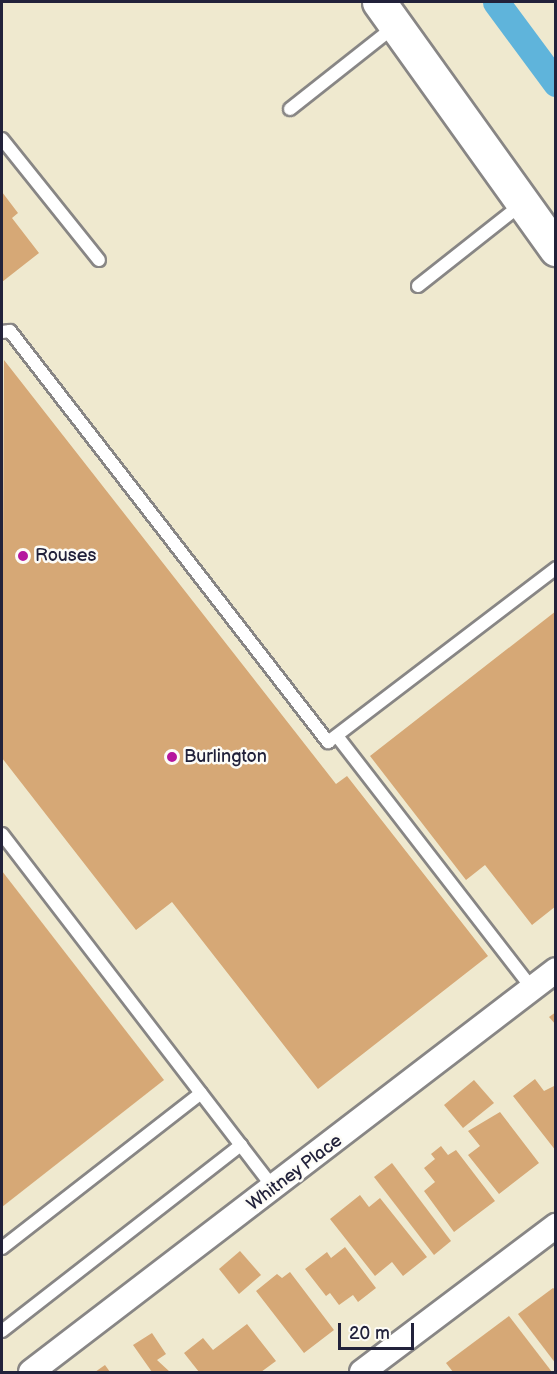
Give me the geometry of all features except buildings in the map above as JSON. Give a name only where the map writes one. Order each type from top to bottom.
[{"type":"main road","points":[[387,13],[555,249]]},
{"type":"main road","points":[[523,203],[555,235]]},
{"type":"street","name":"Whitney Place","points":[[31,1372],[274,1188],[555,970]]},
{"type":"street","points":[[362,1372],[555,1226]]},
{"type":"lane","points":[[290,109],[387,13]]},
{"type":"lane","points":[[2,139],[99,260]]},
{"type":"lane","points":[[418,286],[523,203]]},
{"type":"lane","points":[[2,332],[10,330],[328,742],[555,568]]},
{"type":"lane","points":[[337,736],[532,988]]},
{"type":"lane","points":[[2,834],[274,1188]]},
{"type":"lane","points":[[2,1248],[201,1093]]},
{"type":"lane","points":[[2,1331],[241,1145]]},
{"type":"waterway","points":[[496,2],[556,83]]},
{"type":"place","name":"Rouses","points":[[23,556]]},
{"type":"place","name":"Burlington","points":[[172,757]]}]
